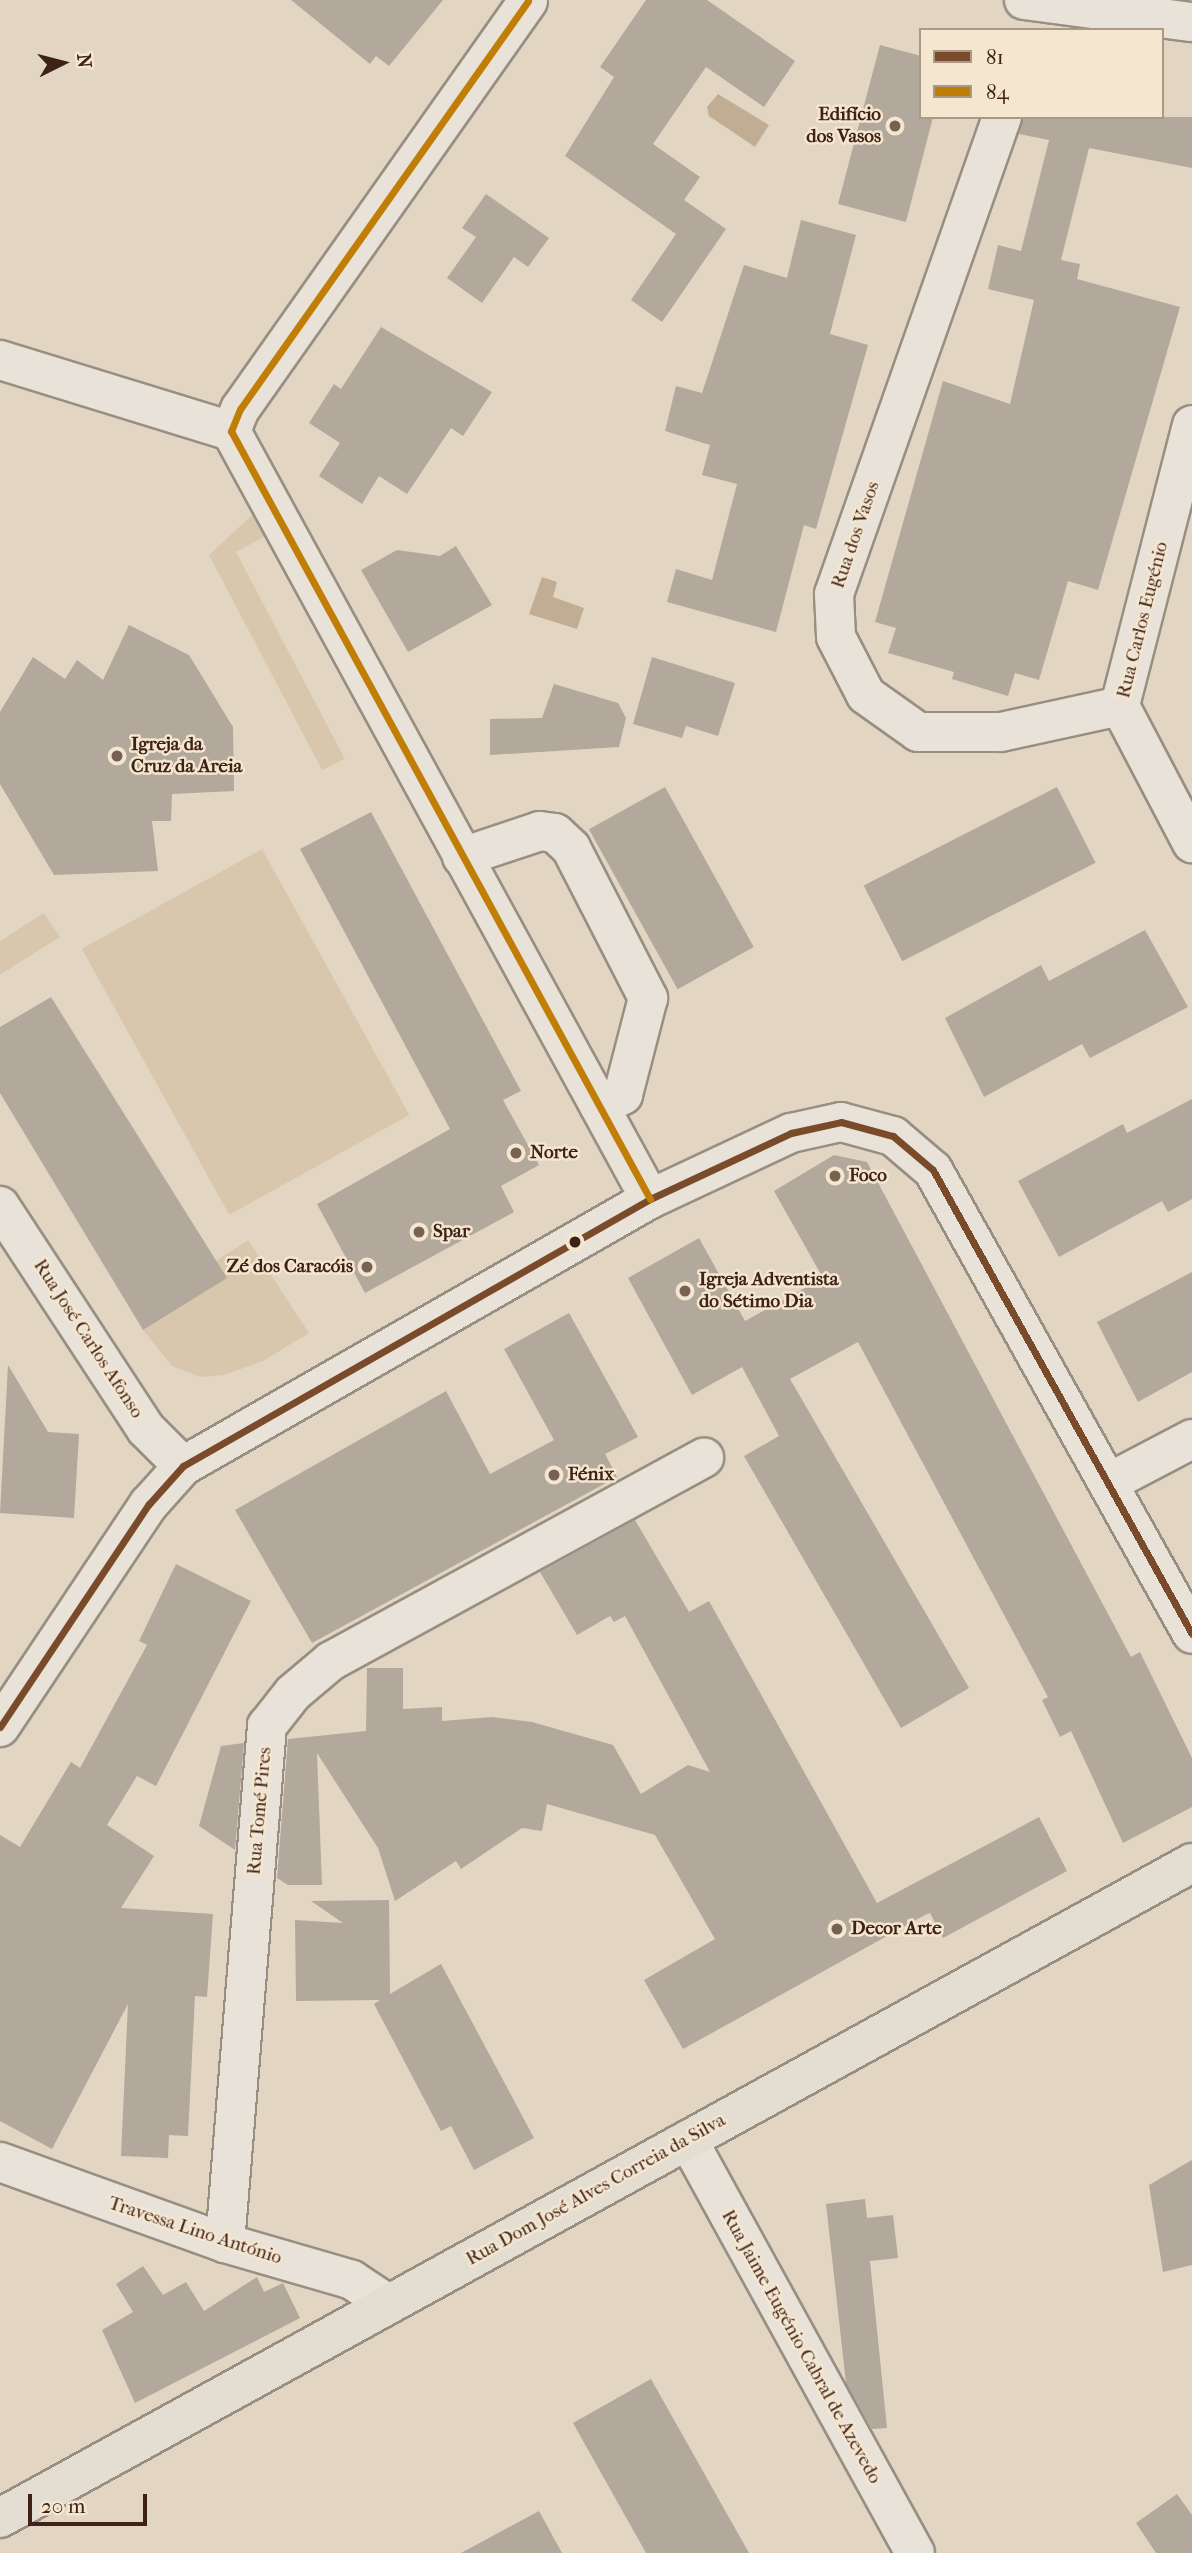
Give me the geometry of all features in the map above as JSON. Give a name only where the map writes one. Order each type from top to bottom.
[{"type":"main road","name":"Rua Dom José Alves Correia da Silva","points":[[0,2518],[1192,1863]]},
{"type":"street","points":[[231,431],[240,409],[528,1]]},
{"type":"street","points":[[1032,11],[1192,22]]},
{"type":"street","name":"Rua dos Vasos","points":[[1001,119],[834,594],[836,637],[866,695],[918,732],[1002,732],[1121,706]]},
{"type":"street","points":[[0,360],[231,431],[650,1199]]},
{"type":"street","name":"Rua Carlos Eugénio","points":[[1192,425],[1121,706],[1192,844]]},
{"type":"street","points":[[462,857],[540,831],[555,833],[571,848],[648,998],[623,1094],[599,1106]]},
{"type":"street","points":[[0,1727],[149,1504],[184,1466],[650,1199],[818,1124],[866,1126],[893,1136],[933,1170],[1192,1634]]},
{"type":"street","name":"Rua José Carlos Afonso","points":[[0,1206],[146,1429],[184,1466]]},
{"type":"street","points":[[1108,1483],[1192,1439]]},
{"type":"street","name":"Rua Tomé Pires","points":[[225,2244],[267,1726],[293,1693],[331,1661],[704,1458]]},
{"type":"street","name":"Rua Jaime Eugénio Cabral de Azevedo","points":[[688,2140],[915,2553]]},
{"type":"street","name":"Travessa Lino António","points":[[0,2162],[225,2244],[352,2280],[388,2304]]},
{"type":"shaded area","points":[[718,94],[769,125],[755,147],[709,116],[707,107]]},
{"type":"shaded area","points":[[252,515],[264,537],[236,552],[345,759],[322,770],[209,555]]},
{"type":"shaded area","points":[[542,577],[557,582],[553,597],[584,608],[577,629],[529,614]]},
{"type":"shaded area","points":[[262,849],[409,1115],[229,1215],[82,949]]},
{"type":"shaded area","points":[[44,913],[60,937],[0,975],[0,941]]},
{"type":"shaded area","points":[[248,1240],[309,1333],[263,1361],[224,1375],[200,1377],[172,1366],[143,1330],[226,1278],[216,1261]]},
{"type":"building","points":[[291,0],[443,0],[389,66],[376,56],[370,64]]},
{"type":"building","points":[[646,0],[707,0],[795,61],[764,107],[706,67],[653,144],[700,177],[684,200],[726,229],[662,322],[631,300],[676,234],[565,156],[614,77],[600,67]]},
{"type":"building","name":"Edifício dos Vasos","points":[[880,45],[919,55],[919,119],[932,119],[906,222],[838,204]]},
{"type":"building","points":[[1192,117],[1192,168],[1089,148],[1061,260],[1080,264],[1077,279],[1180,307],[1098,590],[1068,581],[1039,680],[1015,673],[1008,696],[952,679],[954,672],[888,653],[896,628],[875,622],[943,381],[1010,404],[1034,300],[988,289],[998,245],[1021,251],[1049,140],[1019,134],[1023,119]]},
{"type":"building","points":[[486,194],[549,238],[528,267],[514,257],[482,303],[447,278],[476,237],[462,228]]},
{"type":"building","points":[[801,220],[856,235],[830,334],[868,345],[816,529],[804,525],[776,632],[667,602],[676,569],[712,580],[737,484],[702,475],[710,445],[665,431],[676,386],[702,393],[744,265],[787,278]]},
{"type":"building","points":[[381,327],[492,392],[463,436],[451,428],[407,494],[379,476],[362,504],[319,476],[340,443],[309,423],[334,384],[341,389]]},
{"type":"building","points":[[456,546],[492,605],[408,652],[361,570],[397,550],[440,556]]},
{"type":"building","name":"Igreja da Cruz da Areia","points":[[129,625],[189,655],[233,727],[234,791],[172,794],[171,821],[152,821],[158,871],[54,875],[0,784],[0,712],[33,657],[65,679],[77,660],[103,680]]},
{"type":"building","points":[[652,657],[735,683],[718,736],[686,726],[682,738],[633,724]]},
{"type":"building","points":[[554,684],[618,703],[626,718],[619,747],[490,755],[490,719],[542,718]]},
{"type":"building","points":[[665,787],[754,947],[678,989],[589,829]]},
{"type":"building","points":[[1057,787],[1096,863],[902,961],[864,886]]},
{"type":"building","points":[[371,812],[521,1091],[503,1100],[539,1165],[501,1186],[514,1212],[365,1293],[317,1204],[450,1129],[300,849]]},
{"type":"building","points":[[1145,930],[1188,1007],[1090,1058],[1082,1044],[984,1097],[945,1018],[1041,965],[1049,981]]},
{"type":"building","points":[[51,997],[227,1278],[143,1330],[0,1093],[0,1027]]},
{"type":"building","points":[[1192,1099],[1192,1199],[1168,1212],[1162,1201],[1059,1257],[1018,1181],[1123,1124],[1127,1133]]},
{"type":"building","points":[[834,1155],[867,1162],[1131,1657],[1140,1652],[1192,1758],[1192,1807],[1123,1843],[1071,1731],[1060,1737],[1042,1700],[1048,1697],[858,1342],[790,1379],[969,1688],[901,1728],[744,1456],[779,1436],[742,1367],[692,1395],[628,1278],[699,1238],[745,1321],[823,1278],[774,1191]]},
{"type":"building","points":[[1192,1272],[1192,1372],[1138,1402],[1097,1322]]},
{"type":"building","points":[[569,1313],[638,1437],[605,1454],[617,1477],[312,1643],[235,1510],[446,1391],[490,1474],[554,1440],[504,1349]]},
{"type":"building","points":[[8,1365],[48,1432],[79,1434],[74,1518],[0,1513]]},
{"type":"building","points":[[635,1520],[689,1612],[709,1601],[877,1903],[1039,1817],[1067,1871],[943,1938],[930,1913],[925,1915],[683,2049],[644,1980],[715,1939],[655,1835],[547,1804],[542,1831],[522,1828],[461,1869],[456,1861],[395,1901],[378,1848],[317,1753],[322,1885],[288,1885],[277,1878],[288,1739],[366,1731],[367,1668],[403,1668],[403,1709],[442,1707],[442,1721],[492,1717],[532,1722],[613,1745],[641,1794],[688,1765],[710,1772],[625,1616],[614,1622],[610,1616],[577,1635],[540,1572]]},
{"type":"building","points":[[176,1564],[251,1601],[156,1786],[137,1776],[107,1825],[154,1856],[121,1908],[213,1914],[207,1997],[195,1996],[188,2136],[169,2135],[168,2158],[121,2156],[128,2004],[52,2149],[0,2121],[0,1835],[20,1847],[71,1762],[80,1768],[147,1645],[139,1641]]},
{"type":"building","points":[[244,1743],[235,1850],[199,1826],[221,1746]]},
{"type":"building","points":[[389,1900],[390,1994],[441,1964],[534,2138],[474,2170],[451,2126],[441,2131],[374,2004],[380,2000],[296,2001],[295,1920],[343,1923],[311,1901]]},
{"type":"building","points":[[1192,2160],[1192,2265],[1163,2272],[1149,2185]]},
{"type":"building","points":[[865,2199],[867,2218],[893,2215],[898,2258],[870,2261],[887,2428],[872,2429],[846,2383],[826,2204]]},
{"type":"building","points":[[143,2266],[163,2295],[186,2282],[204,2311],[257,2277],[264,2292],[283,2283],[300,2318],[135,2403],[102,2330],[133,2312],[116,2284]]},
{"type":"building","points":[[651,2379],[749,2553],[646,2553],[573,2423]]},
{"type":"building","points":[[1177,2494],[1192,2515],[1192,2553],[1156,2553],[1136,2523]]},
{"type":"building","points":[[539,2511],[562,2553],[461,2553]]},
{"type":"transit line","name":"84","points":[[528,1],[240,409],[231,431],[650,1199]]},
{"type":"transit line","name":"81","points":[[0,1727],[149,1504],[183,1466],[650,1199],[791,1133],[841,1122],[893,1136],[933,1170],[1192,1634]]},
{"type":"place","name":"Edifício dos Vasos","points":[[895,126]]},
{"type":"place","name":"Igreja da Cruz da Areia","points":[[117,756]]},
{"type":"place","name":"Norte","points":[[516,1153]]},
{"type":"place","name":"Foco","points":[[835,1176]]},
{"type":"place","name":"Spar","points":[[419,1232]]},
{"type":"place","name":"Zé dos Caracóis","points":[[367,1267]]},
{"type":"place","name":"Igreja Adventista do Sétimo Dia","points":[[685,1291]]},
{"type":"place","name":"Fénix","points":[[554,1475]]},
{"type":"place","name":"Decor Arte","points":[[837,1929]]}]
